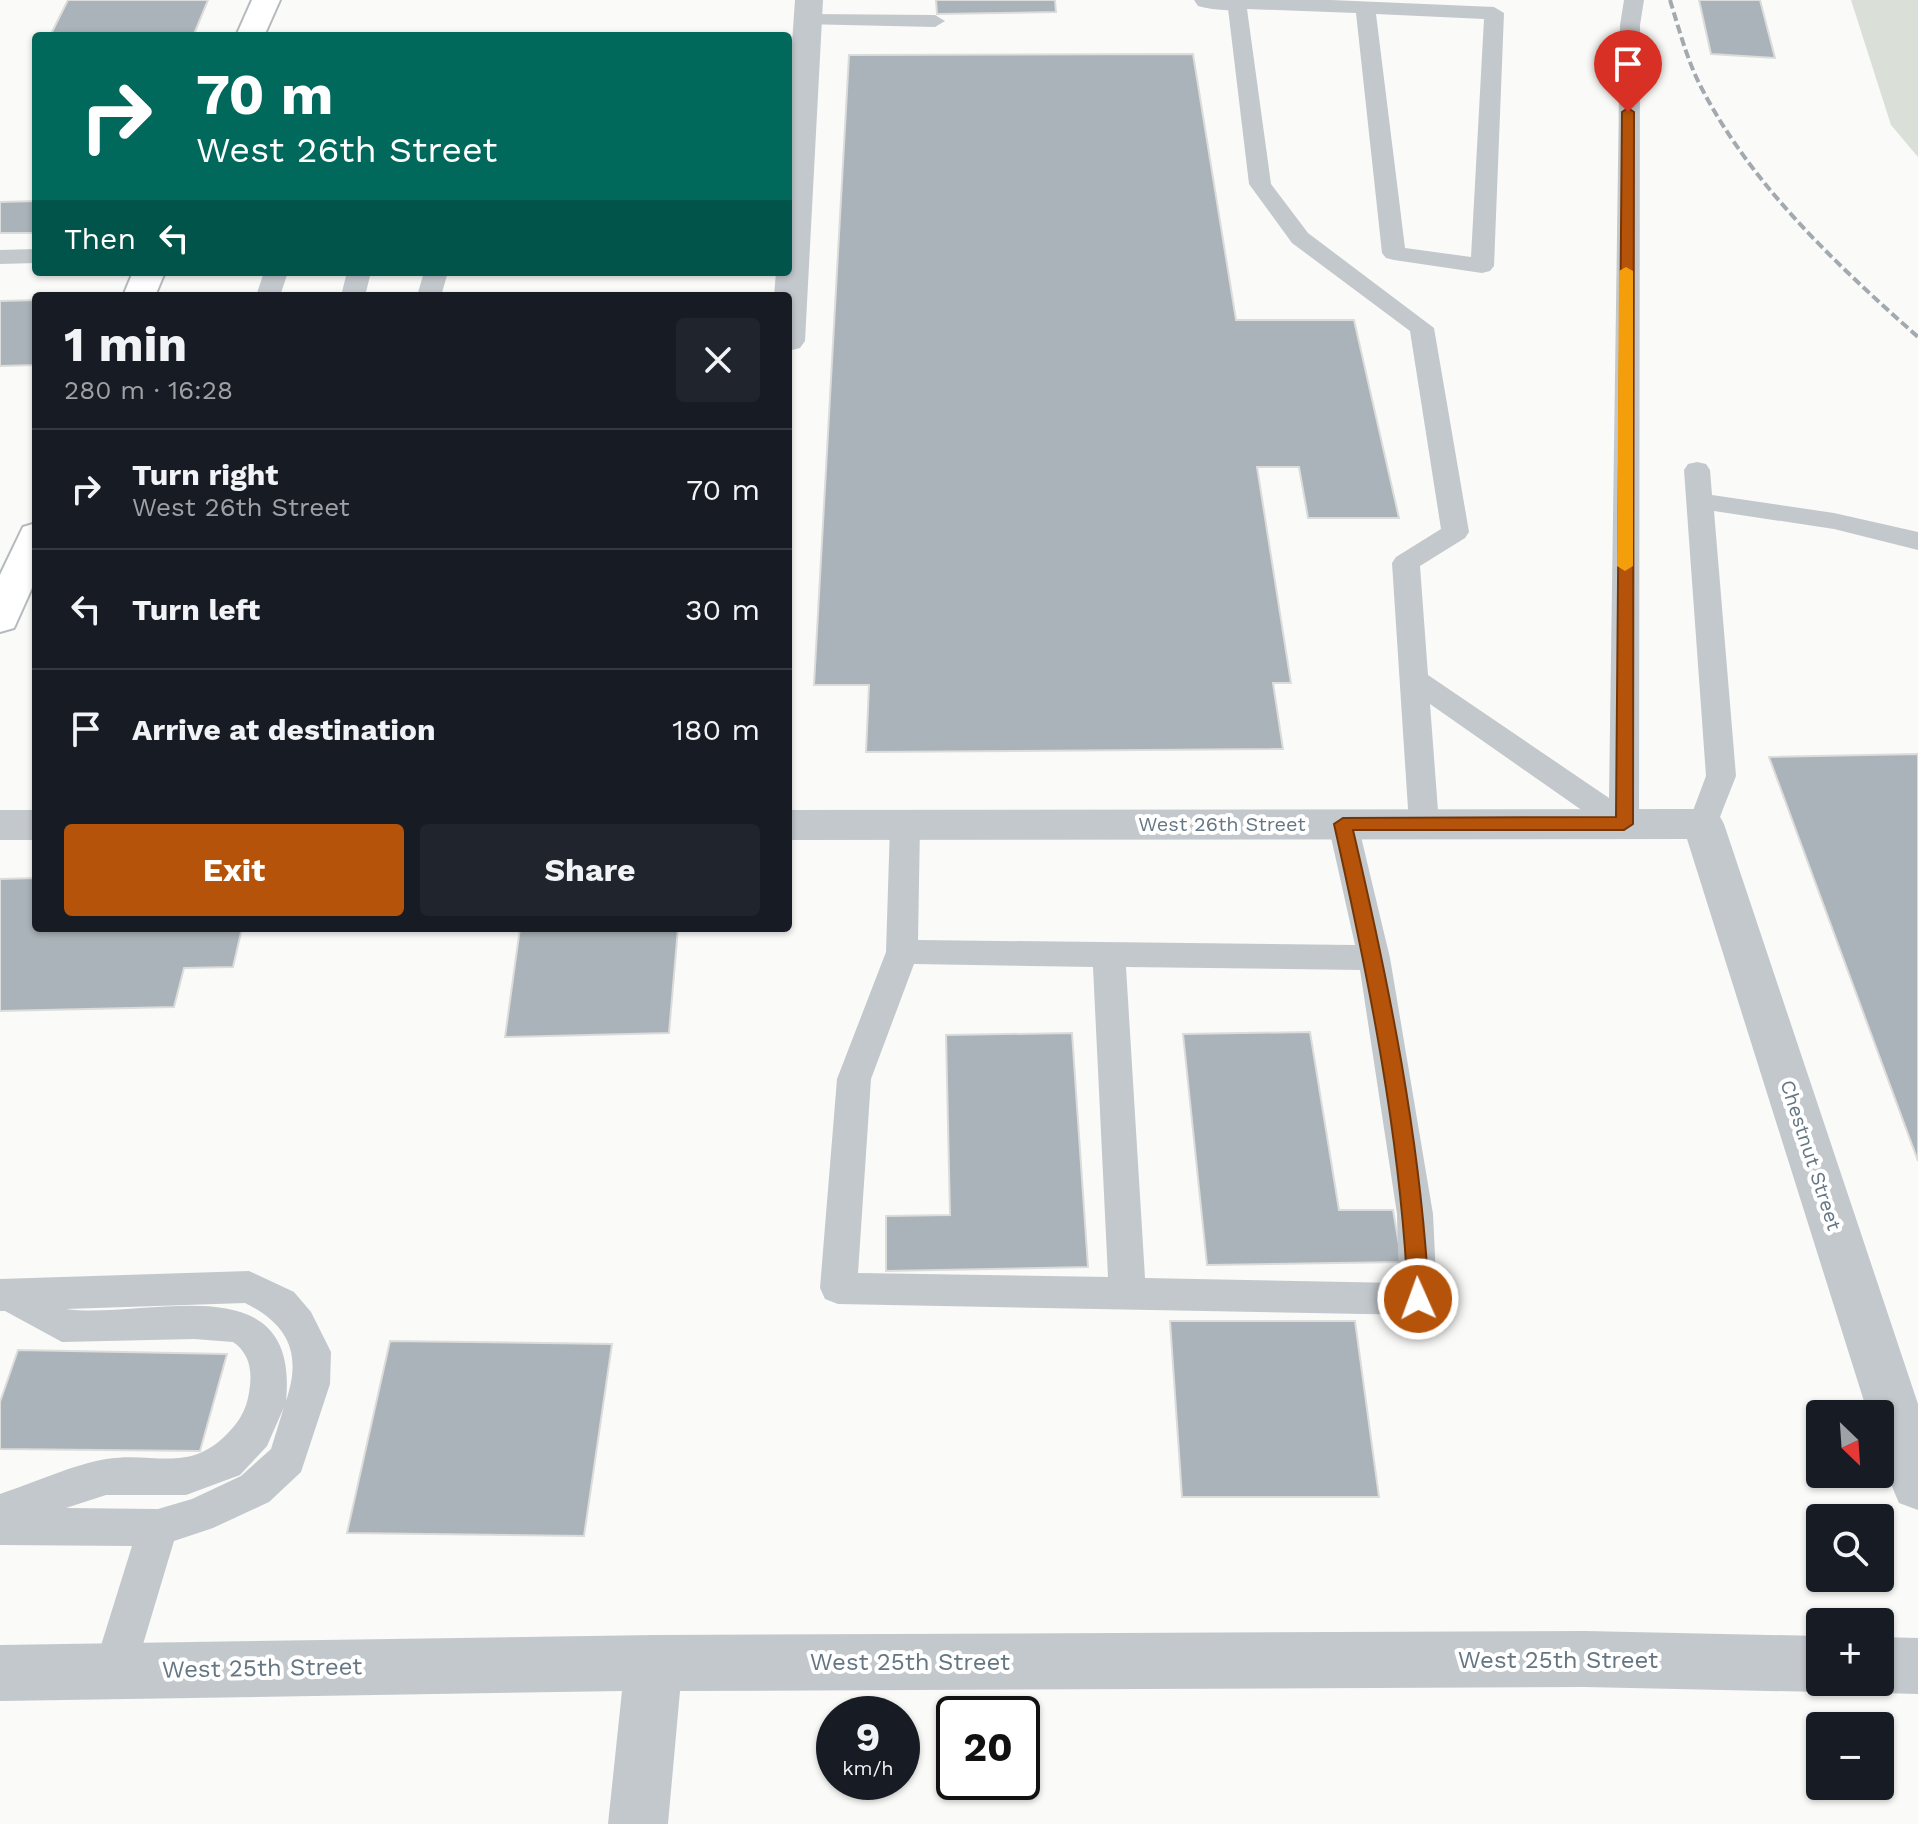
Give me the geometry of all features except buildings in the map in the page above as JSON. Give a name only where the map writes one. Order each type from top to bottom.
[{"type":"main road","points":[[252,32],[266,0]]},
{"type":"main road","points":[[4,599],[32,543]]},
{"type":"street","points":[[1208,0],[1236,2]]},
{"type":"street","points":[[791,292],[809,10]]},
{"type":"street","name":"West 26th Street","points":[[792,825],[1703,824]]},
{"type":"street","name":"Chestnut Street","points":[[1703,824],[1918,1485]]},
{"type":"street","points":[[0,825],[32,825]]},
{"type":"street","name":"West 25th Street","points":[[0,1673],[654,1663],[1585,1659],[1806,1664]]},
{"type":"street","points":[[638,1824],[654,1663]]},
{"type":"street","points":[[1894,1665],[1918,1666]]},
{"type":"lane","points":[[1624,824],[1626,227],[1630,25],[1634,0]]},
{"type":"lane","points":[[1365,7],[1394,253],[1482,266],[1494,13],[1365,7],[1236,2],[1260,184],[1300,238],[1422,328],[1455,532],[1406,563],[1424,824]]},
{"type":"lane","points":[[809,10],[935,21]]},
{"type":"lane","points":[[0,257],[32,256]]},
{"type":"lane","points":[[1697,470],[1721,776],[1703,824]]},
{"type":"lane","points":[[1700,501],[1834,521],[1918,541]]},
{"type":"lane","points":[[1414,679],[1624,824]]},
{"type":"lane","points":[[905,825],[902,952],[854,1079],[838,1288],[1418,1299],[1415,1214],[1374,958],[1343,824]]},
{"type":"lane","points":[[902,952],[1374,958]]},
{"type":"lane","points":[[1109,954],[1127,1293]]},
{"type":"lane","points":[[0,1526],[158,1528],[199,1515],[255,1489],[287,1459],[311,1384],[312,1352],[298,1323],[281,1303],[249,1287],[6,1295]]},
{"type":"lane","points":[[0,1512],[106,1477],[186,1477],[226,1462],[253,1434],[267,1403],[270,1375],[265,1351],[254,1335],[240,1326],[194,1323],[62,1326],[6,1295]]},
{"type":"lane","points":[[114,1671],[158,1528]]},
{"type":"shaded area","points":[[1851,0],[1918,0],[1918,157],[1891,125]]},
{"type":"railway","points":[[1670,0],[1696,77],[1745,158],[1798,222],[1918,337]]},
{"type":"slow traffic","points":[[1625,566],[1626,271]]},
{"type":"route","points":[[1418,1299],[1415,1214],[1374,958],[1343,824],[1624,824],[1628,112]]}]
